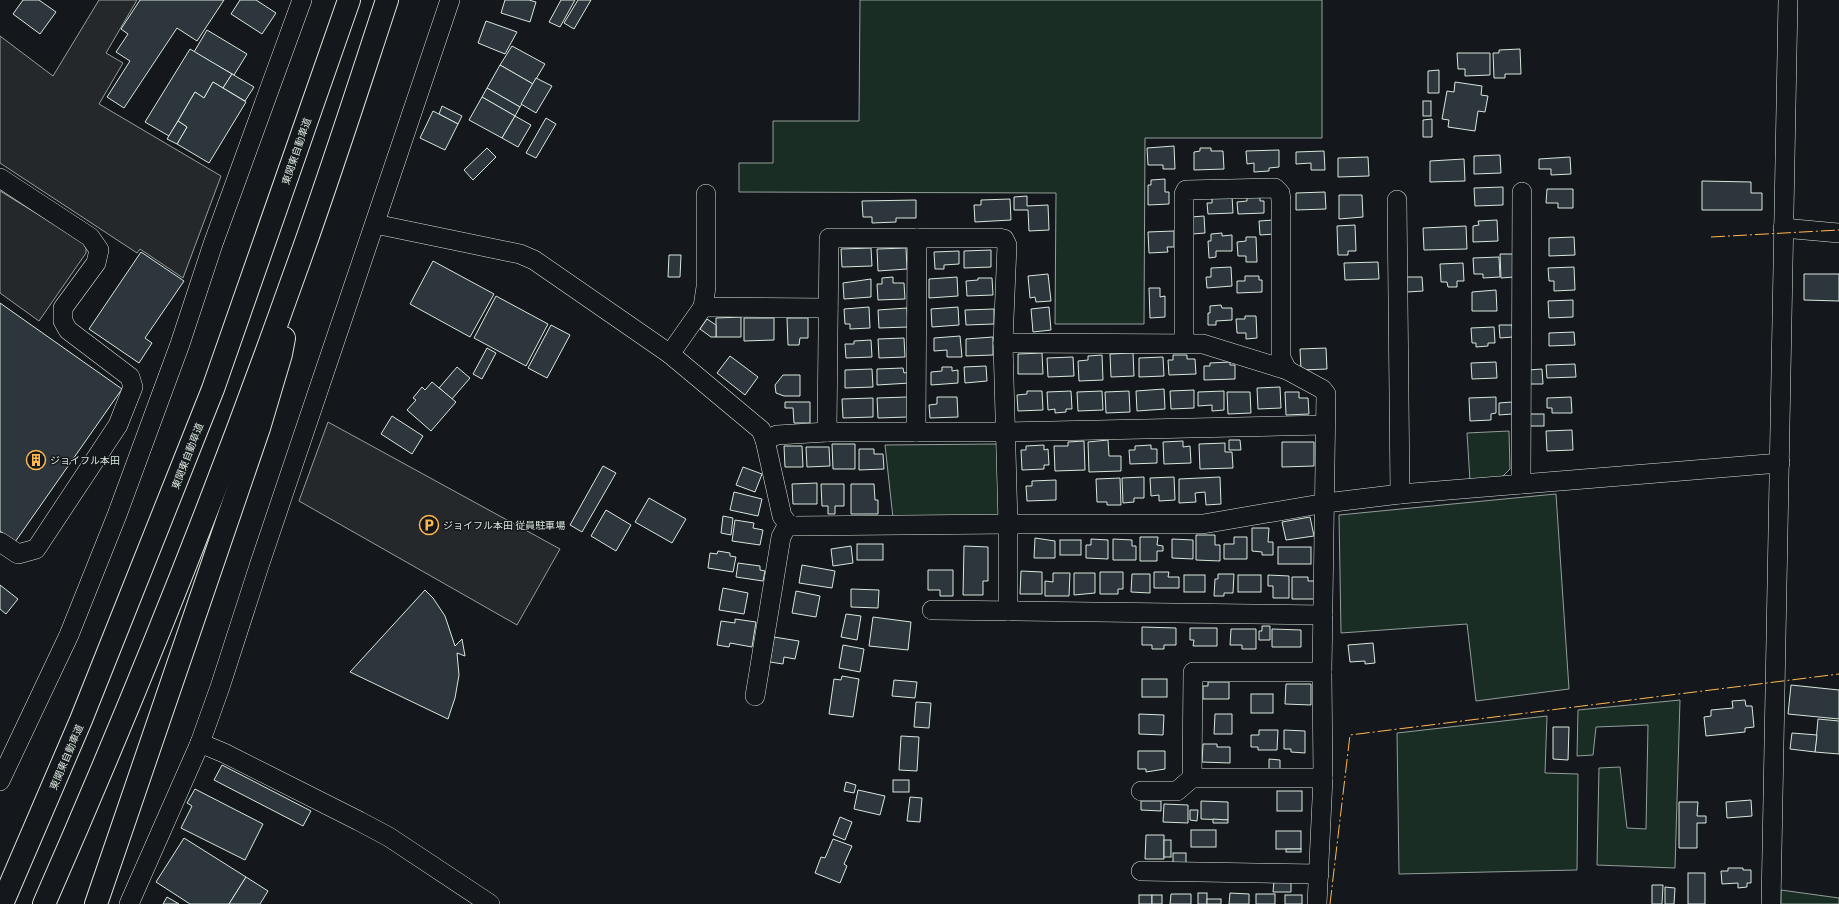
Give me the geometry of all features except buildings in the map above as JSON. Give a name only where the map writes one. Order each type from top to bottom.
[{"type":"highway","name":"東関東自動車道","points":[[2,904],[87,706],[213,389],[348,0]]},
{"type":"highway","points":[[44,904],[182,574],[293,280],[387,0]]},
{"type":"highway","points":[[96,904],[259,428],[281,354],[293,280]]},
{"type":"street","points":[[0,781],[69,635],[117,515],[180,344],[213,244],[302,0]]},
{"type":"street","points":[[129,904],[200,743],[220,687],[259,566],[450,0]]},
{"type":"street","points":[[1771,904],[1788,0]]},
{"type":"street","points":[[0,178],[90,237],[99,250],[96,263],[63,308],[63,321],[68,330],[130,377],[133,387],[118,425],[36,549],[18,554],[0,542]]},
{"type":"street","points":[[1184,343],[1184,194],[1186,190],[1275,188],[1280,193],[1281,200],[1281,358],[1287,370]]},
{"type":"street","points":[[1521,484],[1522,192]]},
{"type":"street","points":[[670,354],[703,308],[706,286],[706,194]]},
{"type":"street","points":[[1397,200],[1400,494]]},
{"type":"street","points":[[375,224],[520,254],[534,260],[670,354],[761,430],[765,440],[782,516],[788,524],[804,527],[1008,524],[1203,524],[1326,503],[1400,494],[1780,462]]},
{"type":"street","points":[[1784,228],[1839,233]]},
{"type":"street","points":[[827,432],[829,238],[1004,239],[1007,246],[1003,343],[1008,524],[1008,611]]},
{"type":"street","points":[[916,432],[917,238]]},
{"type":"street","points":[[703,308],[828,308]]},
{"type":"street","points":[[1003,343],[1203,344],[1287,370],[1322,388],[1326,394],[1326,503],[1322,672],[1323,778],[1317,904]]},
{"type":"street","points":[[765,440],[777,435],[827,432],[1006,432],[1326,425]]},
{"type":"street","points":[[755,696],[781,537],[788,524]]},
{"type":"street","points":[[932,610],[1323,615]]},
{"type":"street","points":[[1192,778],[1193,672],[1322,672]]},
{"type":"street","points":[[200,743],[224,753],[360,821],[389,838],[490,904]]},
{"type":"street","points":[[1141,791],[1177,791],[1192,778],[1323,778]]},
{"type":"street","points":[[1141,871],[1319,874]]},
{"type":"green space","points":[[860,0],[1322,0],[1322,138],[1145,138],[1144,324],[1055,324],[1056,193],[739,192],[739,163],[773,163],[773,121],[859,121]]},
{"type":"green space","points":[[1509,431],[1510,469],[1501,478],[1470,481],[1467,433]]},
{"type":"green space","points":[[995,444],[1001,448],[1002,516],[893,518],[885,445]]},
{"type":"green space","points":[[1556,494],[1569,689],[1476,701],[1467,624],[1341,633],[1339,515]]},
{"type":"green space","points":[[1680,700],[1675,868],[1597,865],[1599,768],[1620,767],[1627,828],[1646,829],[1648,725],[1596,727],[1593,755],[1577,756],[1578,710]]},
{"type":"green space","points":[[1547,716],[1545,773],[1578,774],[1577,870],[1399,874],[1397,733]]},
{"type":"green space","points":[[1781,890],[1839,898],[1839,904],[1781,904]]},
{"type":"shaded area","points":[[99,0],[137,0],[106,53],[123,63],[99,104],[221,176],[183,278],[140,249],[137,253],[0,163],[0,36],[53,76]]},
{"type":"shaded area","points":[[0,191],[83,242],[86,248],[86,253],[39,321],[0,293]]},
{"type":"shaded area","name":"ジョイフル本田 従員駐車場","points":[[328,422],[560,549],[517,625],[299,501]]},
{"type":"power","points":[[1711,237],[1839,230]]},
{"type":"power","points":[[1330,904],[1350,735],[1839,674]]},
{"type":"place","name":"ジョイフル本田","points":[[36,460]]},
{"type":"place","name":"ジョイフル本田 従員駐車場","points":[[429,525]]}]
